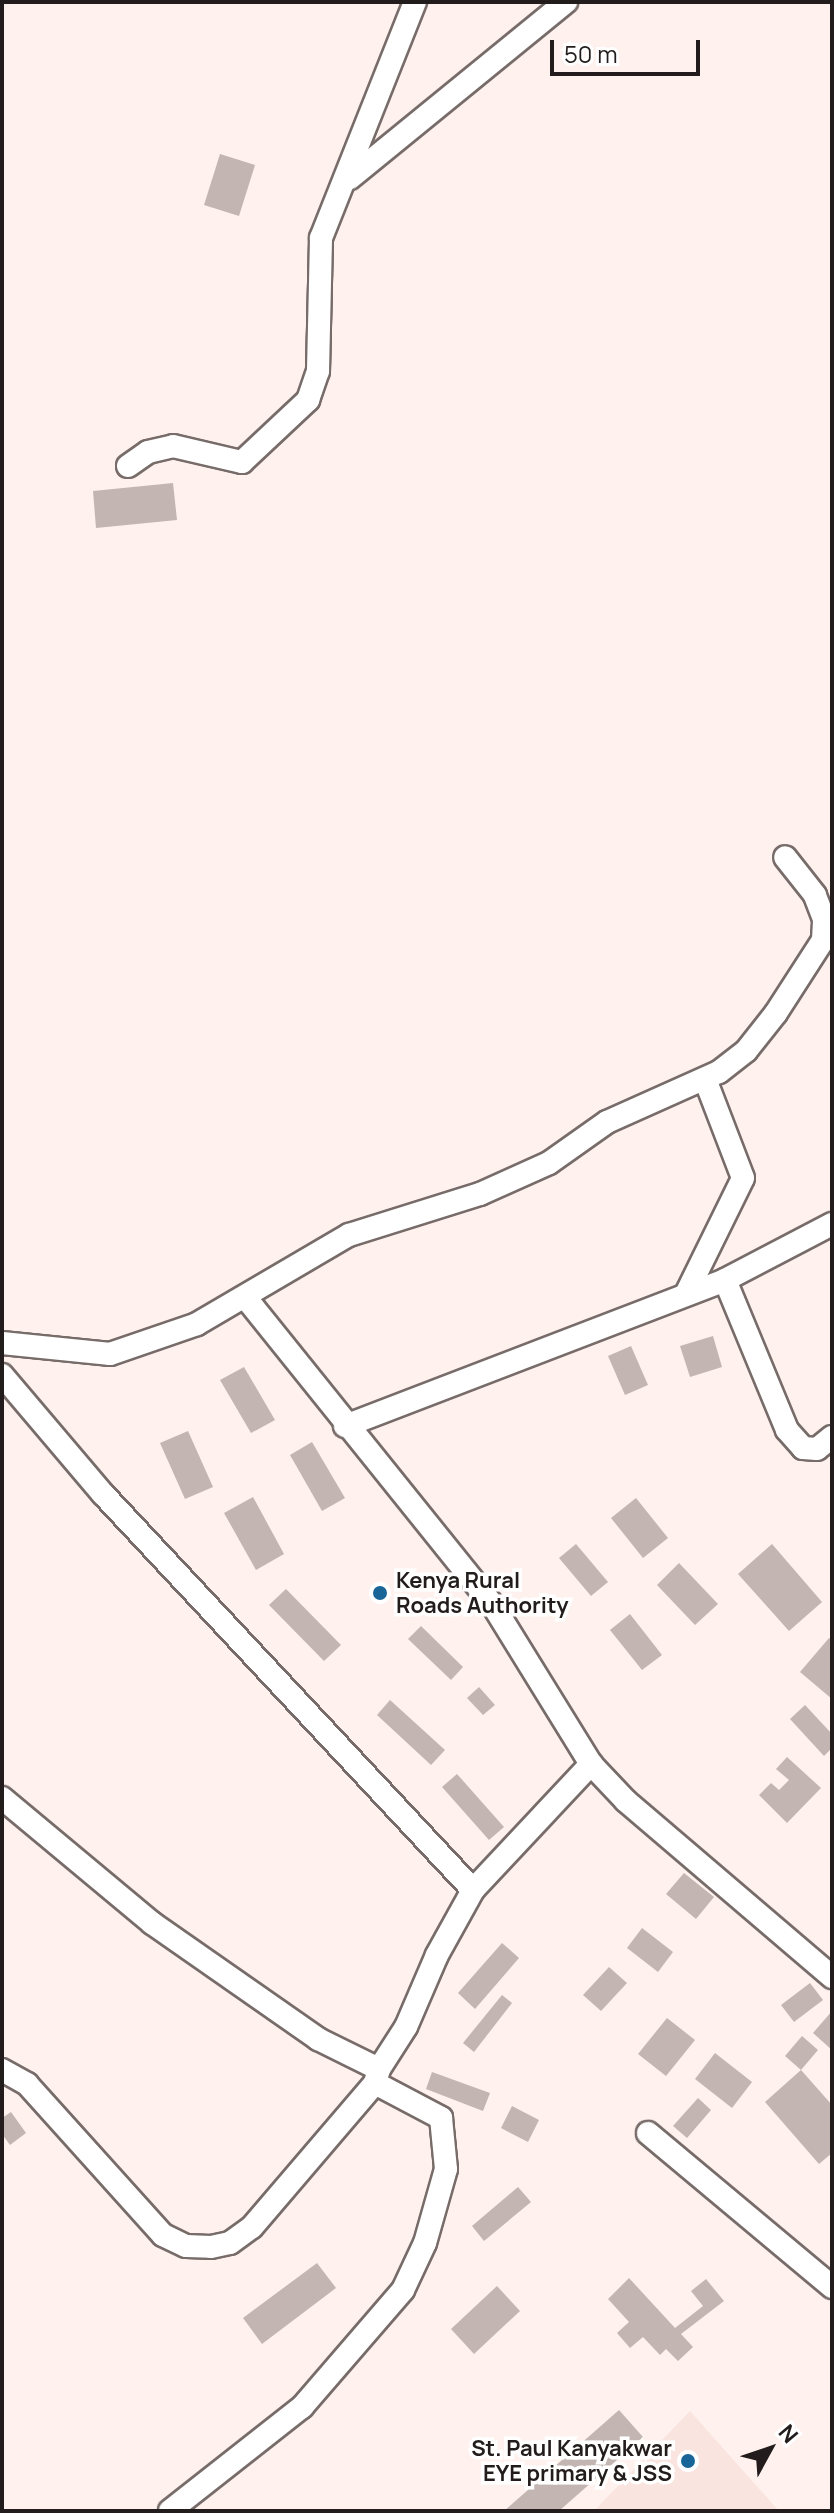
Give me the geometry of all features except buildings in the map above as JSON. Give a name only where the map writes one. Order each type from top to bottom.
[{"type":"street","points":[[128,466],[148,452],[173,446],[242,462],[308,400],[318,371],[321,238],[415,2]]},
{"type":"street","points":[[346,181],[566,2]]},
{"type":"street","points":[[2,1343],[110,1354],[197,1324],[349,1235],[480,1194],[549,1163],[607,1122],[705,1079],[746,1051],[823,940],[824,919],[815,895],[785,857]]},
{"type":"street","points":[[686,1294],[743,1178],[705,1079]]},
{"type":"street","points":[[345,1426],[725,1280],[832,1224]]},
{"type":"street","points":[[725,1280],[787,1430],[803,1448],[817,1449],[832,1437]]},
{"type":"street","points":[[245,1297],[345,1426],[494,1607],[591,1764],[626,1801],[832,1977]]},
{"type":"street","points":[[2,1375],[123,1516],[473,1890]]},
{"type":"street","points":[[2,2070],[27,2084],[163,2235],[186,2246],[211,2247],[230,2243],[252,2227],[377,2076],[406,2027],[437,1955],[473,1890],[591,1764]]},
{"type":"street","points":[[2,1798],[152,1923],[318,2039],[441,2118],[446,2169],[425,2243],[403,2290],[302,2407],[170,2511]]},
{"type":"street","points":[[648,2133],[832,2287]]},
{"type":"shaded area","name":"St. Paul Kanyakwar EYE primary & JSS","points":[[690,2411],[779,2511],[594,2511]]},
{"type":"place","name":"Kenya Rural Roads Authority","points":[[380,1593]]},
{"type":"place","name":"St. Paul Kanyakwar EYE primary & JSS","points":[[688,2461]]}]
